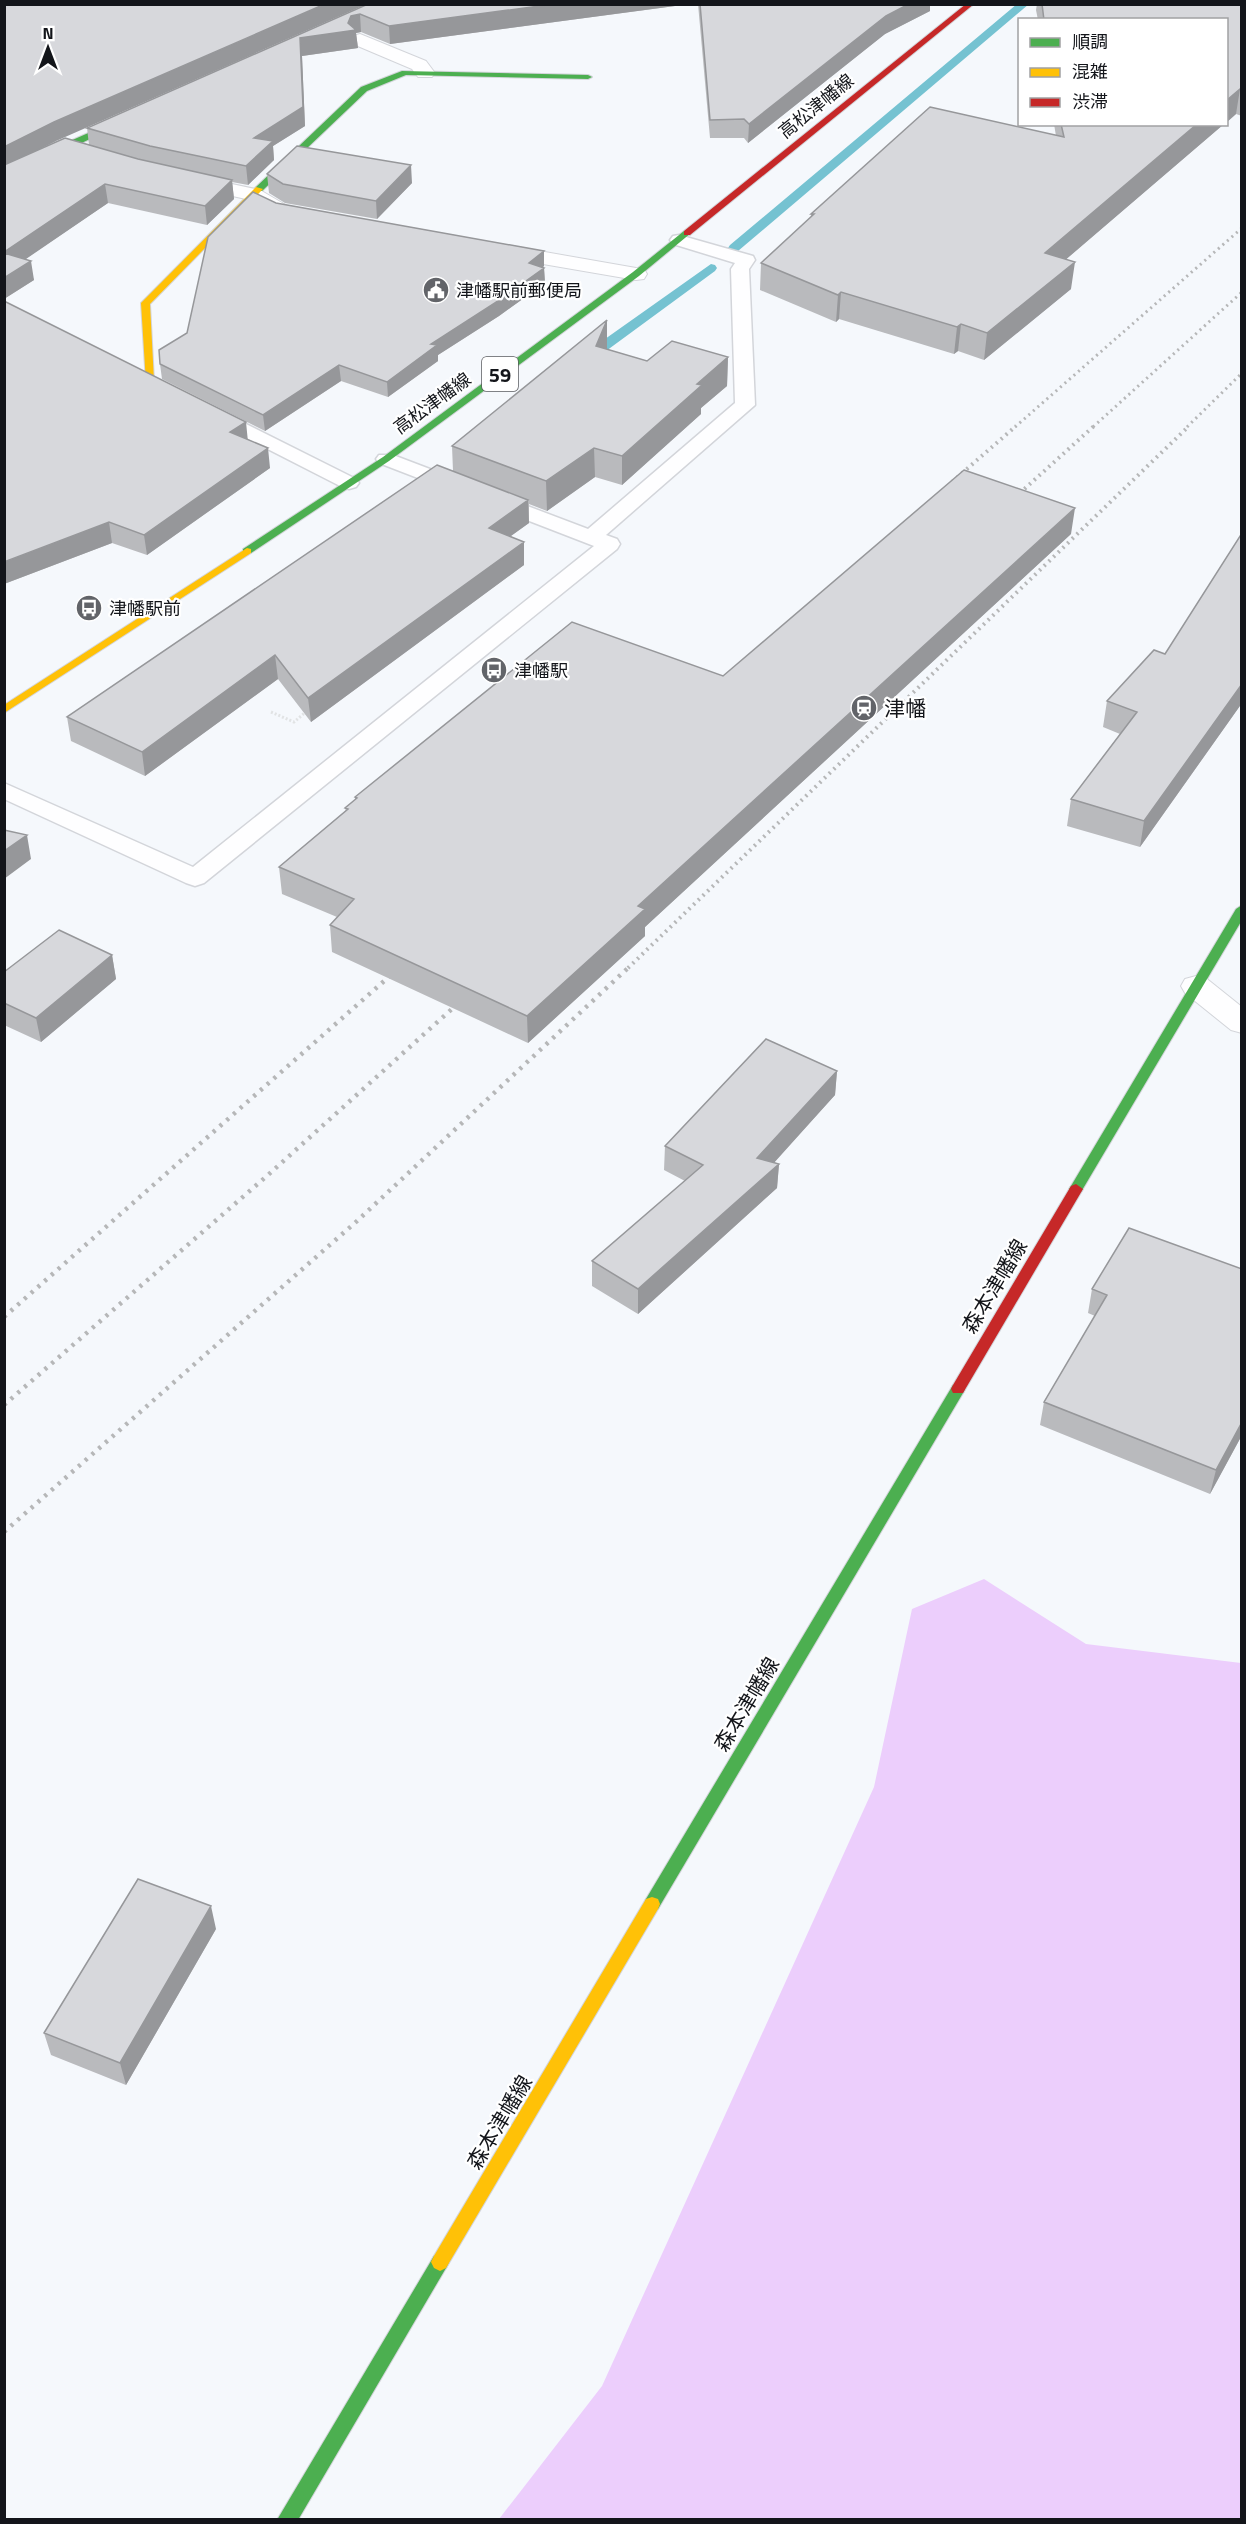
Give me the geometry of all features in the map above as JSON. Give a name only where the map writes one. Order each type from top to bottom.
[{"type":"main road","name":"高松津幡線","points":[[4,710],[386,459],[636,274],[971,4]]},
{"type":"main road","points":[[149,381],[145,303],[253,194],[364,88],[405,73],[588,77]]},
{"type":"main road","points":[[4,178],[64,147],[144,112]]},
{"type":"main road","name":"森本津幡線","points":[[287,2520],[1242,909]]},
{"type":"street","points":[[360,40],[419,65],[425,73]]},
{"type":"street","points":[[64,147],[96,156]]},
{"type":"street","points":[[171,177],[253,194],[278,210],[301,214]]},
{"type":"street","points":[[474,245],[636,274]]},
{"type":"street","points":[[1196,986],[1242,1023]]},
{"type":"lane","points":[[590,538],[745,405],[740,269],[746,260],[679,240]]},
{"type":"lane","points":[[129,371],[170,392]]},
{"type":"lane","points":[[191,403],[349,483]]},
{"type":"lane","points":[[4,790],[195,878],[609,544],[386,459]]},
{"type":"path","points":[[271,712],[294,722],[314,705]]},
{"type":"shaded area","points":[[984,1579],[1086,1644],[1241,1663],[1241,2519],[499,2519],[602,2386],[874,1787],[912,1609]]},
{"type":"building","points":[[4,4],[325,4],[54,122],[4,147]]},
{"type":"building","points":[[368,4],[554,4],[389,26],[360,14],[351,16],[348,23],[356,30],[300,38],[303,107],[254,138],[273,141],[246,166],[150,146],[87,128]]},
{"type":"building","points":[[700,4],[909,4],[886,16],[749,124],[744,119],[710,120]]},
{"type":"building","points":[[1042,4],[1242,4],[1242,89],[1228,99],[1228,18],[1044,18]]},
{"type":"building","points":[[930,107],[1064,137],[1061,126],[1195,126],[1045,253],[1075,262],[987,333],[961,324],[957,327],[841,292],[838,295],[761,263],[814,214],[811,214]]},
{"type":"building","points":[[65,138],[138,159],[232,180],[205,206],[105,184],[4,252],[4,165]]},
{"type":"building","points":[[297,146],[411,165],[376,201],[283,184],[267,174]]},
{"type":"building","points":[[253,192],[276,203],[544,251],[529,263],[544,268],[431,344],[437,345],[387,382],[339,365],[263,415],[160,364],[159,350],[187,333],[208,237]]},
{"type":"building","points":[[4,253],[31,261],[4,278]]},
{"type":"building","points":[[4,301],[246,422],[230,432],[268,448],[144,535],[109,522],[4,562]]},
{"type":"building","points":[[607,320],[596,346],[647,361],[672,341],[728,357],[697,384],[702,385],[622,456],[594,448],[546,481],[452,446]]},
{"type":"building","points":[[437,465],[528,500],[489,528],[524,542],[308,698],[275,655],[142,752],[67,717]]},
{"type":"building","points":[[964,470],[1075,508],[638,906],[645,909],[527,1016],[330,925],[354,899],[279,867],[348,809],[345,808],[357,798],[355,797],[572,622],[723,676]]},
{"type":"building","points":[[1242,533],[1242,684],[1144,821],[1071,799],[1137,712],[1107,701],[1154,650],[1165,654]]},
{"type":"building","points":[[4,830],[27,835],[4,851]]},
{"type":"building","points":[[59,930],[112,955],[36,1018],[4,1003],[4,972]]},
{"type":"building","points":[[766,1039],[837,1071],[757,1158],[779,1164],[638,1289],[592,1261],[703,1165],[665,1146]]},
{"type":"building","points":[[1129,1228],[1242,1269],[1242,1422],[1216,1470],[1044,1402],[1107,1295],[1092,1289]]},
{"type":"building","points":[[138,1879],[211,1906],[120,2063],[44,2033]]},
{"type":"waterway","points":[[734,248],[1024,4]]},
{"type":"waterway","points":[[586,359],[711,268]]},
{"type":"railway","points":[[1015,427],[1242,228]]},
{"type":"railway","points":[[1093,427],[1242,292]]},
{"type":"railway","points":[[1187,427],[1242,373]]},
{"type":"railway","points":[[952,482],[1016,426]]},
{"type":"railway","points":[[1010,502],[1094,426]]},
{"type":"railway","points":[[628,968],[1189,426]]},
{"type":"railway","points":[[4,1317],[400,967]]},
{"type":"railway","points":[[4,1532],[357,1221],[629,967]]},
{"type":"railway","points":[[4,1405],[268,1175],[464,998]]},
{"type":"traffic: fast","points":[[259,189],[364,89],[405,73],[588,77]]},
{"type":"traffic: fast","points":[[4,178],[64,147],[130,118]]},
{"type":"traffic: fast","points":[[247,551],[386,459],[636,274],[687,233]]},
{"type":"traffic: fast","points":[[1076,1189],[1242,909]]},
{"type":"traffic: fast","points":[[652,1904],[958,1389]]},
{"type":"traffic: fast","points":[[287,2520],[440,2262]]},
{"type":"traffic: slow","points":[[149,381],[145,303],[259,189]]},
{"type":"traffic: slow","points":[[4,710],[247,551]]},
{"type":"traffic: slow","points":[[440,2262],[652,1904]]},
{"type":"traffic: jam","points":[[687,233],[971,4]]},
{"type":"traffic: jam","points":[[958,1389],[1076,1189]]},
{"type":"place","name":"津幡駅前郵便局","points":[[436,290]]},
{"type":"place","name":"津幡駅前","points":[[89,608]]},
{"type":"place","name":"津幡駅","points":[[494,670]]},
{"type":"place","name":"津幡","points":[[864,708]]}]
